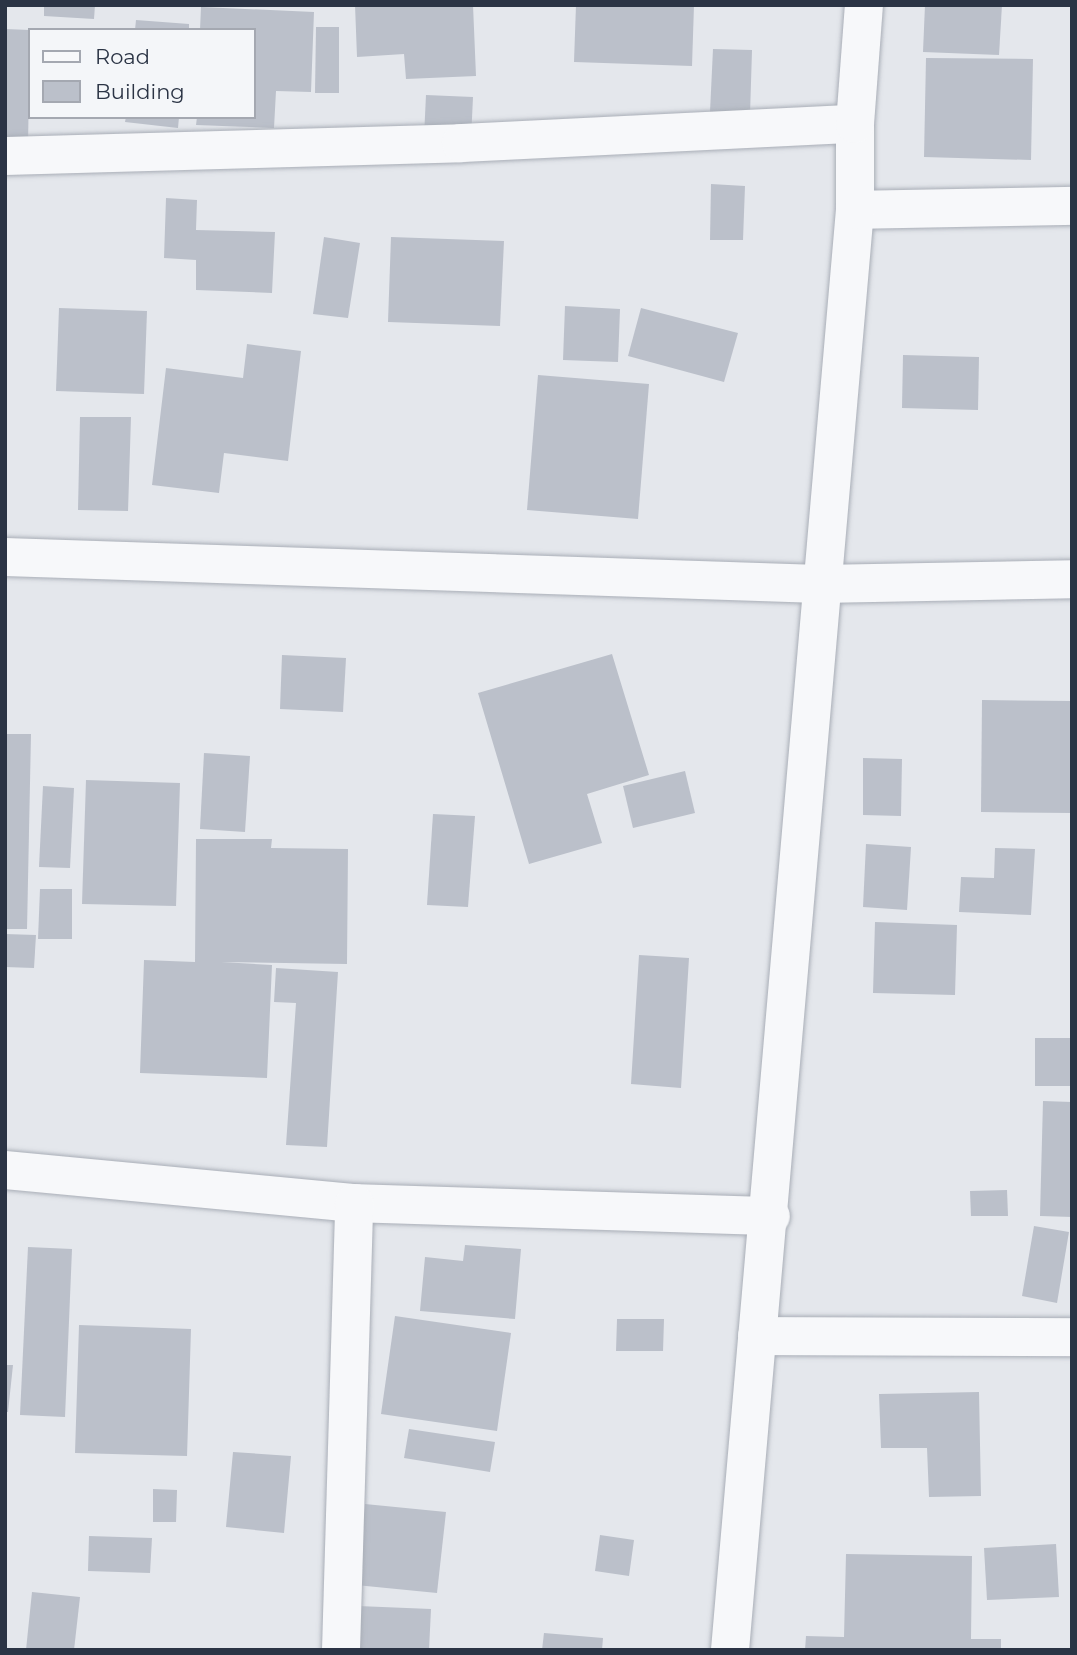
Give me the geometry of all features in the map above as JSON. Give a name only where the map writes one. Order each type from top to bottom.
[{"type":"street","points":[[730,1650],[757,1336],[771,1216],[820,584],[855,210],[855,124],[864,5]]},
{"type":"street","points":[[5,156],[447,143],[855,124]]},
{"type":"street","points":[[855,210],[1072,206]]},
{"type":"street","points":[[5,556],[820,584],[1072,579]]},
{"type":"street","points":[[5,1170],[354,1203],[771,1216]]},
{"type":"street","points":[[341,1650],[354,1203]]},
{"type":"street","points":[[757,1336],[1072,1337]]},
{"type":"building","points":[[44,5],[95,5],[94,19],[44,16]]},
{"type":"building","points":[[355,5],[473,5],[476,76],[406,79],[404,54],[357,57]]},
{"type":"building","points":[[576,5],[694,5],[692,66],[574,62]]},
{"type":"building","points":[[925,5],[1002,5],[999,55],[923,52]]},
{"type":"building","points":[[201,7],[314,12],[311,92],[276,91],[274,128],[196,125],[197,119],[256,119],[256,28],[200,28]]},
{"type":"building","points":[[136,20],[189,24],[189,28],[135,28]]},
{"type":"building","points":[[316,27],[339,27],[339,93],[315,93]]},
{"type":"building","points":[[5,29],[28,30],[28,144],[5,143]]},
{"type":"building","points":[[713,49],[752,50],[750,114],[710,112]]},
{"type":"building","points":[[926,58],[1033,59],[1031,160],[924,157]]},
{"type":"building","points":[[426,95],[473,97],[471,139],[424,137]]},
{"type":"building","points":[[126,119],[179,119],[178,128],[125,122]]},
{"type":"building","points":[[711,184],[745,186],[743,240],[710,240]]},
{"type":"building","points":[[166,198],[197,200],[196,230],[275,232],[272,293],[196,290],[196,260],[164,258]]},
{"type":"building","points":[[324,237],[360,243],[348,318],[313,314]]},
{"type":"building","points":[[391,237],[504,241],[500,326],[388,322]]},
{"type":"building","points":[[565,306],[620,309],[618,362],[563,360]]},
{"type":"building","points":[[59,308],[147,311],[144,394],[56,391]]},
{"type":"building","points":[[641,308],[738,333],[724,382],[628,356]]},
{"type":"building","points":[[247,344],[301,351],[288,461],[224,453],[219,493],[152,485],[166,368],[243,378]]},
{"type":"building","points":[[903,355],[979,357],[978,410],[902,408]]},
{"type":"building","points":[[538,375],[649,384],[638,519],[527,510]]},
{"type":"building","points":[[80,417],[131,417],[128,511],[78,510]]},
{"type":"building","points":[[612,654],[649,775],[587,794],[602,843],[529,864],[478,693]]},
{"type":"building","points":[[282,655],[346,658],[343,712],[280,709]]},
{"type":"building","points":[[982,700],[1072,701],[1072,813],[981,812]]},
{"type":"building","points":[[5,734],[31,734],[27,929],[5,929]]},
{"type":"building","points":[[204,753],[250,756],[245,832],[200,829]]},
{"type":"building","points":[[863,758],[902,759],[901,816],[863,815]]},
{"type":"building","points":[[685,771],[695,813],[633,828],[623,786]]},
{"type":"building","points":[[86,780],[180,783],[176,906],[82,904]]},
{"type":"building","points":[[43,786],[74,788],[70,868],[39,867]]},
{"type":"building","points":[[433,814],[475,816],[468,907],[427,905]]},
{"type":"building","points":[[196,839],[272,839],[271,848],[348,849],[347,964],[221,962],[272,965],[267,1078],[140,1073],[144,960],[195,962]]},
{"type":"building","points":[[866,844],[911,847],[907,910],[863,907]]},
{"type":"building","points":[[995,848],[1035,849],[1031,915],[959,912],[961,877],[994,878]]},
{"type":"building","points":[[40,889],[72,889],[72,939],[38,939]]},
{"type":"building","points":[[875,922],[957,925],[955,995],[873,993]]},
{"type":"building","points":[[5,934],[36,935],[34,968],[5,967]]},
{"type":"building","points":[[639,955],[689,958],[681,1088],[631,1084]]},
{"type":"building","points":[[276,968],[338,972],[327,1147],[286,1145],[296,1003],[274,1002]]},
{"type":"building","points":[[1035,1038],[1072,1038],[1072,1086],[1035,1086]]},
{"type":"building","points":[[1043,1101],[1072,1102],[1072,1217],[1040,1216]]},
{"type":"building","points":[[1007,1190],[1008,1216],[971,1216],[970,1191]]},
{"type":"building","points":[[1034,1226],[1069,1232],[1057,1303],[1022,1296]]},
{"type":"building","points":[[465,1245],[521,1249],[515,1319],[420,1311],[425,1257],[463,1261]]},
{"type":"building","points":[[28,1247],[72,1249],[65,1417],[20,1415]]},
{"type":"building","points":[[395,1316],[511,1333],[497,1431],[381,1414]]},
{"type":"building","points":[[617,1319],[664,1319],[663,1351],[616,1351]]},
{"type":"building","points":[[79,1325],[191,1329],[187,1456],[75,1453]]},
{"type":"building","points":[[5,1365],[13,1365],[8,1412],[5,1412]]},
{"type":"building","points":[[979,1392],[981,1496],[929,1497],[927,1448],[881,1448],[879,1394]]},
{"type":"building","points":[[409,1429],[495,1442],[490,1472],[404,1458]]},
{"type":"building","points":[[233,1452],[291,1456],[284,1533],[226,1527]]},
{"type":"building","points":[[153,1489],[177,1490],[176,1522],[153,1522]]},
{"type":"building","points":[[365,1504],[446,1512],[437,1593],[356,1585]]},
{"type":"building","points":[[600,1535],[634,1540],[629,1576],[595,1571]]},
{"type":"building","points":[[89,1536],[152,1538],[150,1573],[88,1571]]},
{"type":"building","points":[[1056,1544],[1059,1597],[987,1600],[984,1548]]},
{"type":"building","points":[[846,1554],[972,1556],[971,1639],[1001,1639],[1001,1650],[805,1650],[806,1636],[844,1637]]},
{"type":"building","points":[[32,1592],[80,1597],[74,1650],[26,1650]]},
{"type":"building","points":[[358,1606],[431,1609],[429,1650],[357,1650]]},
{"type":"building","points":[[544,1633],[603,1638],[602,1650],[542,1650]]}]
